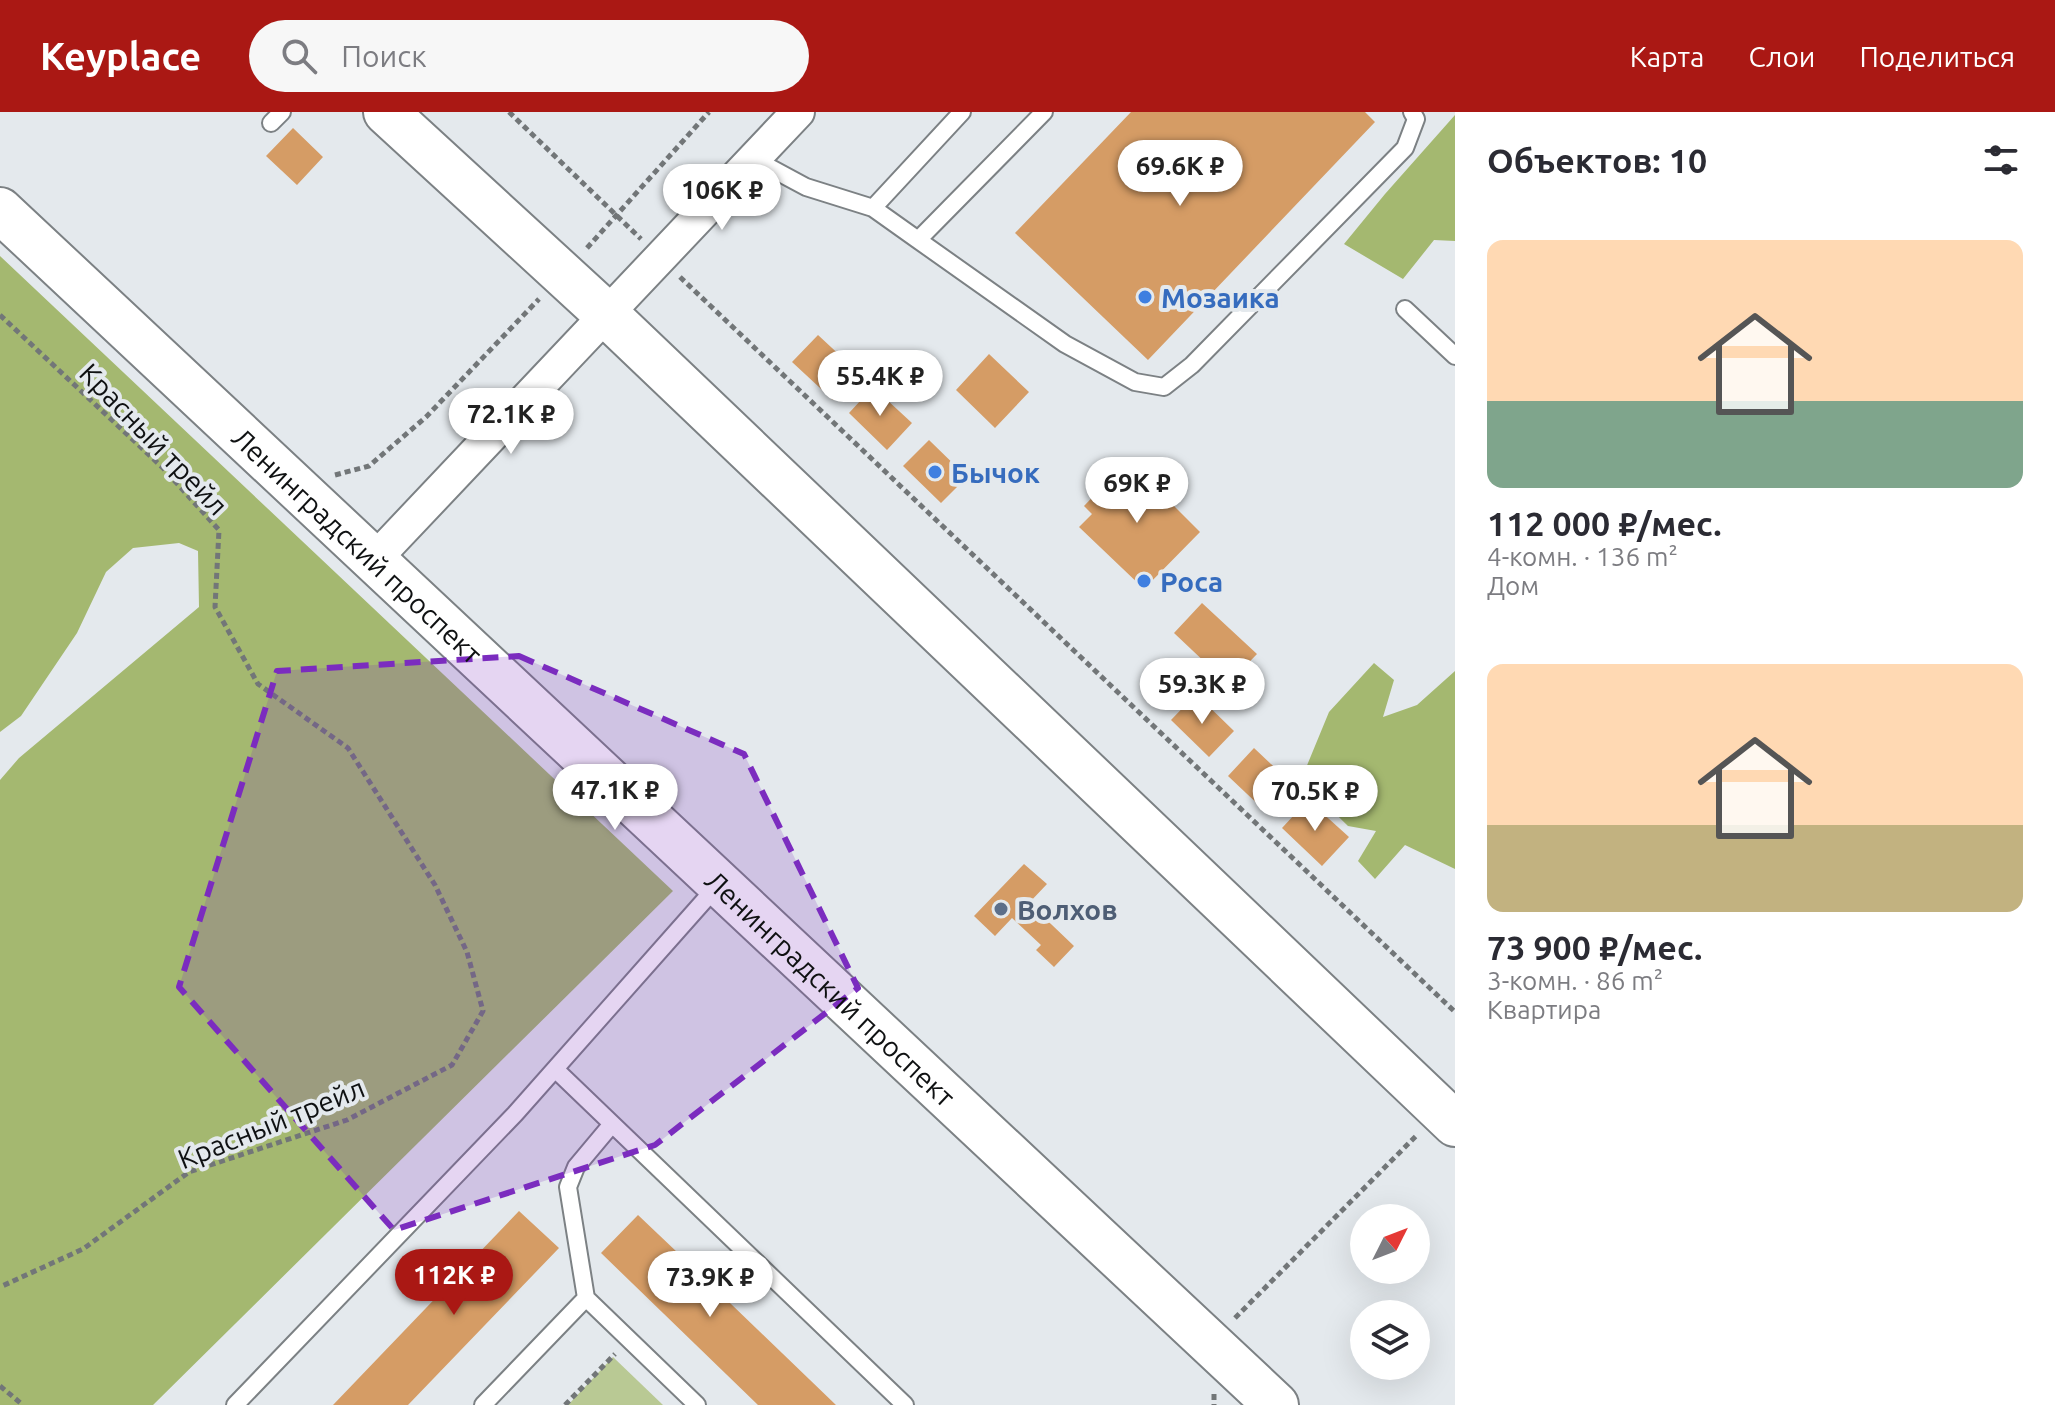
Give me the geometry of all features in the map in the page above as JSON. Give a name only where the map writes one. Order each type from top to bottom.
[{"type":"main road","points":[[386,112],[606,314],[1448,1118]]},
{"type":"main road","name":"Ленинградский проспект","points":[[0,210],[1276,1405]]},
{"type":"street","points":[[374,560],[798,112]]},
{"type":"lane","points":[[873,208],[962,112]]},
{"type":"lane","points":[[918,240],[1044,112]]},
{"type":"lane","points":[[754,159],[806,187],[873,208],[1065,344],[1135,382],[1164,387],[1192,365],[1405,148],[1416,119],[1412,112]]},
{"type":"lane","points":[[1405,309],[1455,356]]},
{"type":"lane","points":[[235,1405],[555,1069],[719,884]]},
{"type":"lane","points":[[555,1069],[905,1405]]},
{"type":"lane","points":[[612,1124],[576,1167],[568,1187],[586,1298],[697,1405]]},
{"type":"lane","points":[[483,1405],[586,1298]]},
{"type":"path","points":[[509,112],[1455,1012]]},
{"type":"path","points":[[293,486],[369,466],[426,417],[618,215],[709,112]]},
{"type":"path","name":"Красный трейл","points":[[0,315],[163,468],[219,530],[215,607],[258,684],[348,748],[435,885],[467,952],[483,1011],[452,1065],[347,1120],[189,1172],[83,1249],[0,1287]]},
{"type":"path","points":[[1214,1405],[1210,1343],[1448,1118]]},
{"type":"path","points":[[565,1405],[628,1339]]},
{"type":"path","points":[[0,1386],[23,1405]]},
{"type":"highlighted area","points":[[519,656],[744,754],[858,988],[655,1145],[394,1230],[179,987],[277,671]]},
{"type":"green space","points":[[1455,115],[1455,241],[1434,240],[1403,279],[1344,244]]},
{"type":"green space","points":[[0,256],[673,891],[153,1405],[0,1405],[0,780],[19,758],[199,607],[198,551],[179,543],[133,548],[106,572],[77,633],[21,716],[0,732]]},
{"type":"green space","points":[[1374,663],[1394,680],[1383,717],[1417,705],[1455,671],[1455,869],[1405,845],[1375,879],[1358,861],[1376,831],[1348,826],[1301,780],[1329,712]]},
{"type":"green space","points":[[613,1357],[663,1405],[568,1405]]},
{"type":"building","name":"Мозаика","points":[[1131,112],[1365,112],[1375,122],[1148,360],[1015,233]]},
{"type":"building","points":[[293,128],[323,157],[297,185],[266,156]]},
{"type":"building","points":[[818,335],[859,373],[833,400],[792,362]]},
{"type":"building","points":[[989,354],[1029,392],[995,428],[956,390]]},
{"type":"building","points":[[873,387],[912,423],[887,450],[849,413]]},
{"type":"building","name":"Бычок","points":[[929,440],[967,477],[941,503],[903,466]]},
{"type":"building","points":[[1128,460],[1200,532],[1144,589],[1079,527],[1092,514],[1084,506]]},
{"type":"building","points":[[1202,603],[1257,654],[1228,684],[1174,633]]},
{"type":"building","points":[[1196,694],[1234,731],[1209,757],[1171,720]]},
{"type":"building","points":[[1254,748],[1290,782],[1264,810],[1228,776]]},
{"type":"building","points":[[1308,800],[1349,837],[1322,866],[1282,828]]},
{"type":"building","points":[[1024,864],[1047,884],[1029,903],[1074,946],[1054,967],[1036,950],[1041,945],[1012,918],[995,936],[974,916]]},
{"type":"building","points":[[519,1211],[559,1248],[408,1405],[333,1405]]},
{"type":"building","points":[[638,1215],[836,1405],[758,1405],[601,1253]]},
{"type":"place","name":"Мозаика","points":[[1145,297]]},
{"type":"place","name":"Бычок","points":[[935,472]]},
{"type":"place","name":"Роса","points":[[1144,581]]},
{"type":"place","name":"Волхов","points":[[1001,909]]}]
